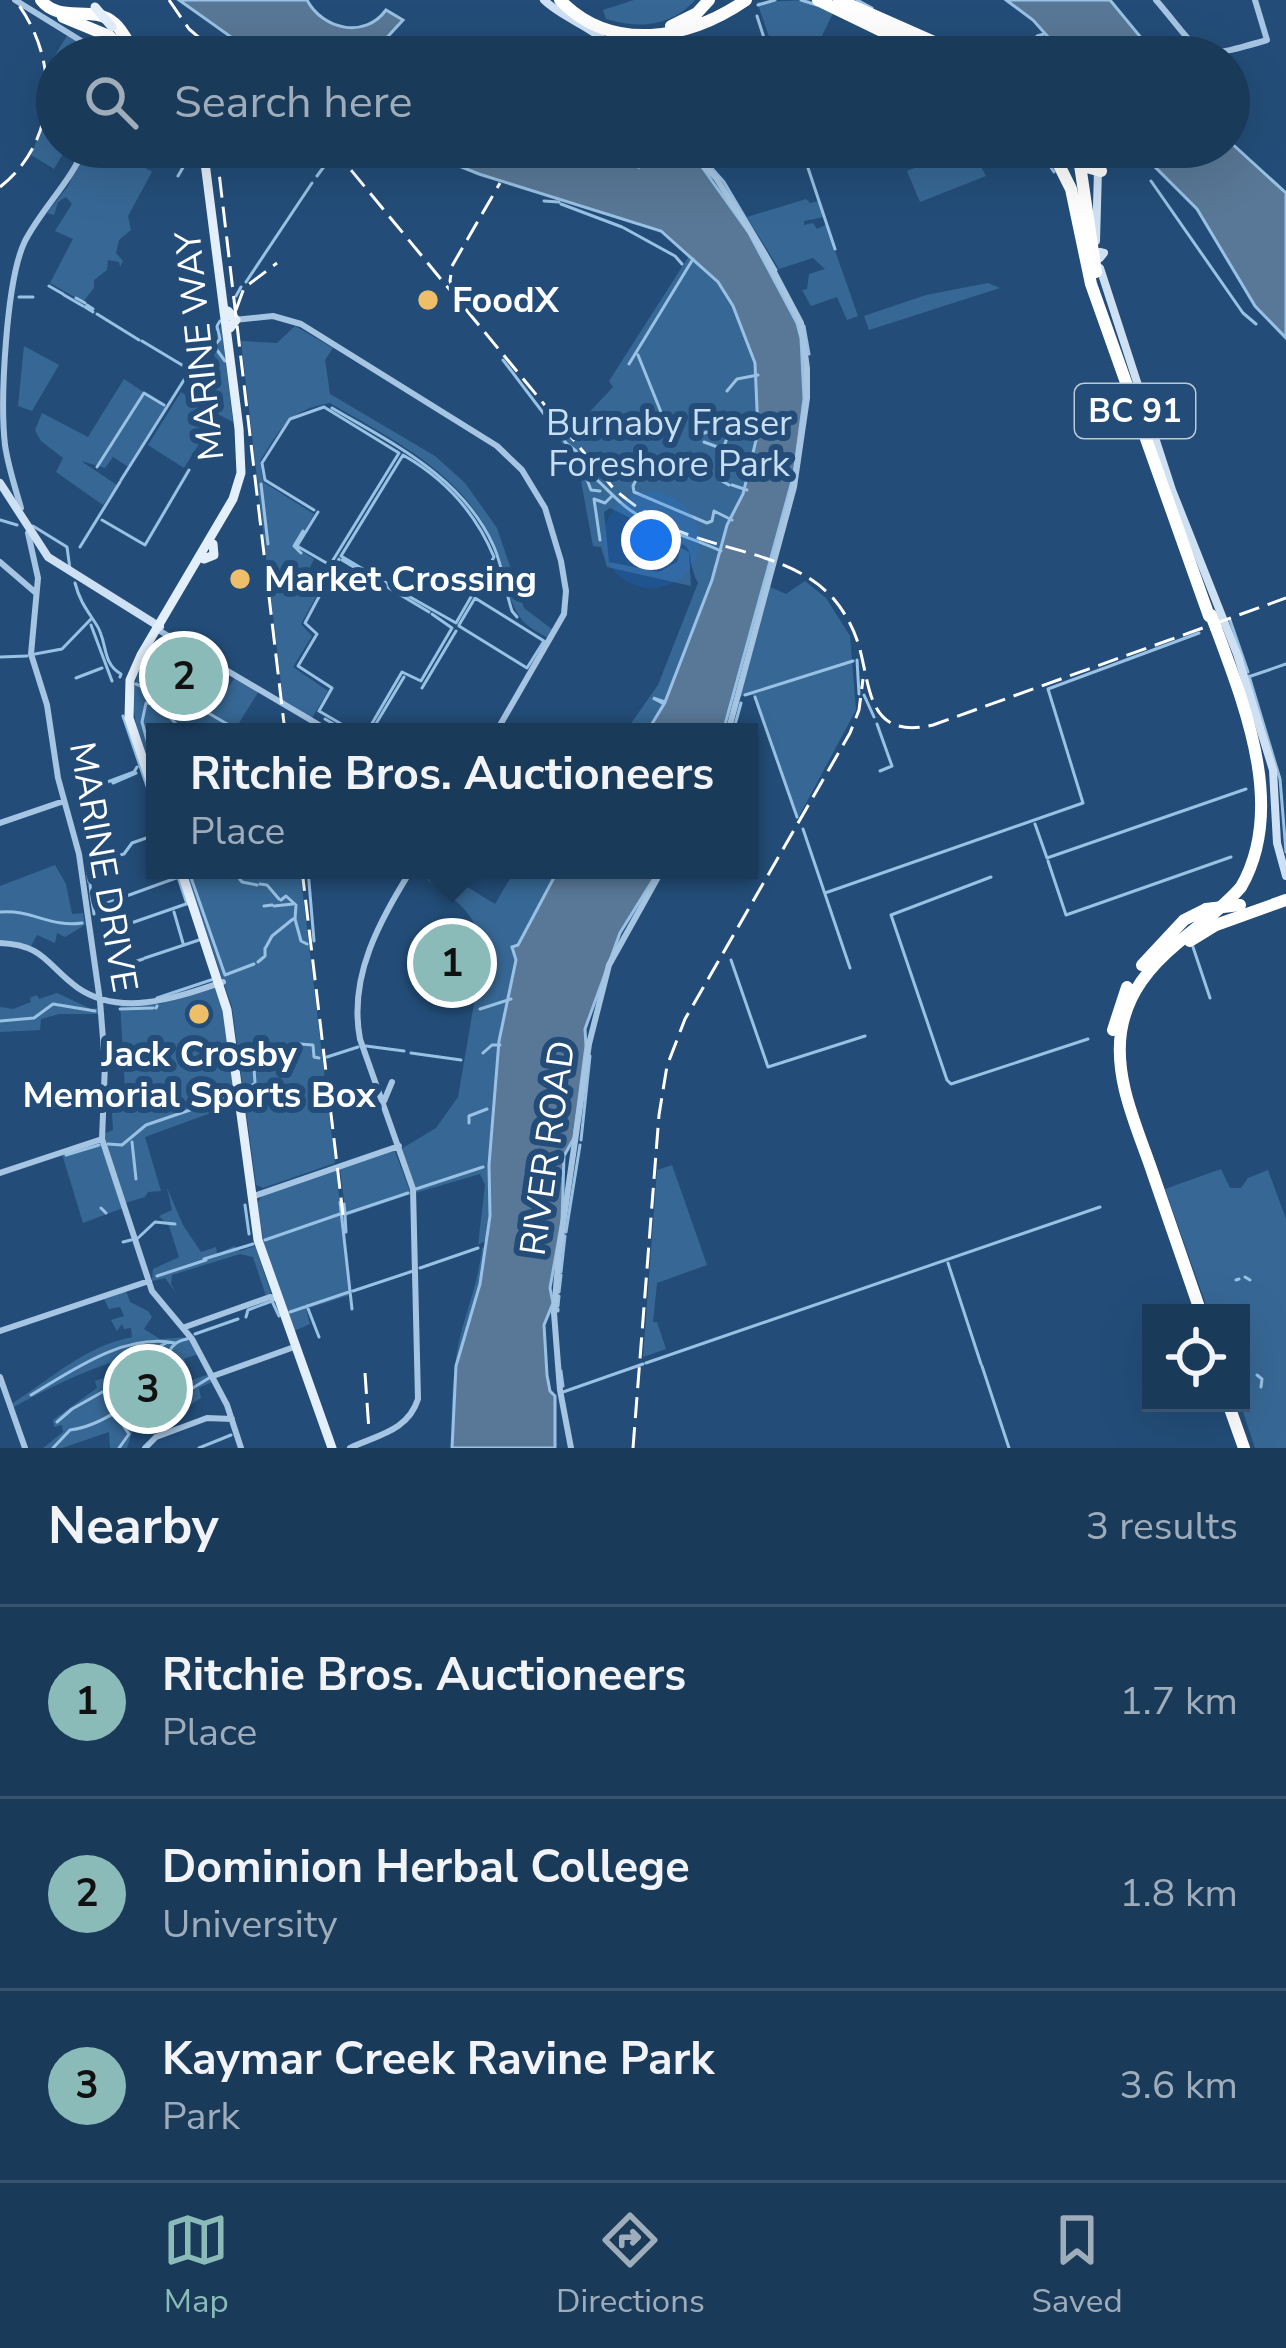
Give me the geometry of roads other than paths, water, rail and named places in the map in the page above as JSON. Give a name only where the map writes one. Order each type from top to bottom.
[{"type":"highway","points":[[42,0],[67,25],[109,36]]},
{"type":"highway","points":[[42,0],[60,10],[73,0]]},
{"type":"highway","points":[[42,0],[56,12],[106,18],[124,36]]},
{"type":"highway","points":[[563,0],[602,25],[636,32],[658,30],[688,18],[709,0]]},
{"type":"highway","points":[[563,0],[578,16],[613,33],[642,36],[711,23],[757,0]]},
{"type":"highway","points":[[602,25],[656,28],[682,18],[699,0]]},
{"type":"highway","points":[[669,33],[710,20],[746,0]]},
{"type":"highway","points":[[819,0],[845,5],[920,36]]},
{"type":"highway","points":[[819,0],[895,36]]},
{"type":"highway","points":[[845,5],[901,36]]},
{"type":"highway","points":[[1057,168],[1090,180]]},
{"type":"highway","name":"BC 91","points":[[1068,168],[1076,185],[1094,281],[1267,766],[1272,801],[1261,854],[1244,884],[1142,978],[1127,1009],[1120,1048],[1125,1090],[1196,1304]]},
{"type":"highway","name":"BC 91","points":[[1078,168],[1090,180],[1091,284],[1262,763],[1267,793],[1257,851],[1236,885],[1162,949],[1135,980],[1117,1028],[1117,1073],[1196,1304]]},
{"type":"highway","points":[[1082,168],[1090,180]]},
{"type":"highway","points":[[1082,168],[1090,180],[1113,337]]},
{"type":"highway","points":[[1120,1048],[1135,998],[1164,959],[1216,925],[1286,898]]},
{"type":"highway","points":[[1117,1073],[1113,1036],[1126,989],[1178,926],[1206,909],[1286,898]]},
{"type":"highway","points":[[1233,1412],[1245,1448]]},
{"type":"main road","points":[[544,0],[598,36]]},
{"type":"main road","points":[[94,3],[119,23],[124,36]]},
{"type":"main road","points":[[94,3],[118,36]]},
{"type":"main road","name":"MARINE WAY","points":[[146,767],[130,723],[128,700],[135,667],[207,544],[236,505],[245,468],[208,168]]},
{"type":"main road","points":[[1092,168],[1096,243],[1107,292],[1172,490],[1239,659],[1274,770],[1286,876]]},
{"type":"main road","points":[[1090,180],[1107,292]]},
{"type":"main road","points":[[0,487],[15,499],[37,552]]},
{"type":"main road","points":[[0,487],[37,552],[158,627]]},
{"type":"main road","points":[[21,508],[24,521]]},
{"type":"main road","name":"MARINE WAY","points":[[158,627],[204,559],[214,555],[207,544]]},
{"type":"main road","points":[[1278,837],[1286,864]]},
{"type":"main road","points":[[185,879],[233,1027],[260,1242],[331,1447]]},
{"type":"street","points":[[15,0],[67,25],[77,36]]},
{"type":"street","points":[[1156,0],[1189,36]]},
{"type":"street","points":[[1250,45],[1267,40],[1256,0]]},
{"type":"street","points":[[21,508],[15,499],[4,437],[3,372],[10,313],[23,246],[76,168]]},
{"type":"street","points":[[706,168],[764,253],[800,323],[807,369],[796,477],[730,723]]},
{"type":"street","points":[[230,320],[286,318],[505,452],[530,481],[556,538],[564,590],[554,634],[501,723]]},
{"type":"street","name":"MARINE DRIVE","points":[[37,552],[31,651],[49,711],[64,801],[79,854],[105,1064],[102,1139],[156,1298],[184,1327],[213,1376],[241,1448]]},
{"type":"street","points":[[0,562],[34,588]]},
{"type":"street","points":[[158,627],[316,723]]},
{"type":"street","points":[[0,823],[64,801]]},
{"type":"street","points":[[350,1448],[398,1428],[417,1397],[413,1193],[357,1024],[367,951],[406,879]]},
{"type":"street","name":"RIVER ROAD","points":[[571,1448],[554,1320],[589,1044],[609,964],[657,879]]},
{"type":"street","points":[[0,943],[38,951],[96,993],[163,1003],[219,983]]},
{"type":"street","points":[[370,1069],[397,1145]]},
{"type":"street","points":[[385,1104],[392,1082]]},
{"type":"street","points":[[0,1173],[102,1139]]},
{"type":"street","points":[[254,1196],[397,1145]]},
{"type":"street","points":[[0,1331],[149,1281]]},
{"type":"street","points":[[184,1327],[275,1295]]},
{"type":"street","points":[[213,1376],[298,1348]]},
{"type":"street","points":[[0,1377],[25,1448]]},
{"type":"street","points":[[331,1447],[394,1427],[410,1415]]},
{"type":"street","points":[[145,1448],[156,1437],[207,1418],[232,1420]]},
{"type":"waterway","points":[[758,5],[775,0]]},
{"type":"waterway","points":[[801,0],[817,5]]},
{"type":"waterway","points":[[857,0],[872,8]]},
{"type":"waterway","points":[[757,16],[763,36]]},
{"type":"waterway","points":[[1037,36],[1044,34]]},
{"type":"waterway","points":[[178,176],[183,168]]},
{"type":"waterway","points":[[317,176],[323,168]]},
{"type":"waterway","points":[[712,168],[776,270]]},
{"type":"waterway","points":[[808,168],[835,249]]},
{"type":"waterway","points":[[1051,168],[1054,172]]},
{"type":"waterway","points":[[1151,181],[1243,313],[1256,324]]},
{"type":"waterway","points":[[246,282],[312,183]]},
{"type":"waterway","points":[[544,201],[559,202]]},
{"type":"waterway","points":[[561,204],[622,227]]},
{"type":"waterway","points":[[624,228],[682,264]]},
{"type":"waterway","points":[[629,364],[693,259]]},
{"type":"waterway","points":[[49,286],[63,294]]},
{"type":"waterway","points":[[236,296],[241,287]]},
{"type":"waterway","points":[[64,295],[83,306]]},
{"type":"waterway","points":[[19,297],[33,297]]},
{"type":"waterway","points":[[76,298],[85,303]]},
{"type":"waterway","points":[[87,305],[93,309]]},
{"type":"waterway","points":[[85,307],[93,312]]},
{"type":"waterway","points":[[97,314],[139,340]]},
{"type":"waterway","points":[[193,366],[220,321]]},
{"type":"waterway","points":[[217,326],[220,339],[214,346],[225,361]]},
{"type":"waterway","points":[[804,326],[809,354]]},
{"type":"waterway","points":[[142,341],[187,368]]},
{"type":"waterway","points":[[638,355],[671,437]]},
{"type":"waterway","points":[[503,360],[576,451],[591,490],[600,491]]},
{"type":"waterway","points":[[121,480],[189,372]]},
{"type":"waterway","points":[[727,391],[737,379],[758,375]]},
{"type":"waterway","points":[[97,467],[144,393],[164,405]]},
{"type":"waterway","points":[[314,510],[265,480],[262,463],[290,419],[324,407],[399,453],[330,565],[297,546],[318,512]]},
{"type":"waterway","points":[[332,408],[425,465],[464,501],[494,547],[517,617]]},
{"type":"waterway","points":[[706,408],[713,415]]},
{"type":"waterway","points":[[568,422],[579,426]]},
{"type":"waterway","points":[[597,426],[626,431],[638,422],[644,425]]},
{"type":"waterway","points":[[704,442],[723,449],[733,422]]},
{"type":"waterway","points":[[701,434],[711,428]]},
{"type":"waterway","points":[[400,591],[341,556],[403,455],[457,498],[494,557],[456,623],[403,593]]},
{"type":"waterway","points":[[726,465],[720,480],[729,485]]},
{"type":"waterway","points":[[102,520],[145,545],[189,470]]},
{"type":"waterway","points":[[587,472],[641,517],[721,551]]},
{"type":"waterway","points":[[638,476],[634,492],[707,523],[714,511],[732,520]]},
{"type":"waterway","points":[[80,547],[120,482]]},
{"type":"waterway","points":[[261,484],[268,544]]},
{"type":"waterway","points":[[732,485],[747,490]]},
{"type":"waterway","points":[[600,540],[594,499],[605,503],[612,496]]},
{"type":"waterway","points":[[0,520],[17,525]]},
{"type":"waterway","points":[[33,526],[67,547],[70,569]]},
{"type":"waterway","points":[[301,553],[294,546],[303,531]]},
{"type":"waterway","points":[[339,559],[305,623],[317,634],[298,666],[332,688],[319,711],[340,723]]},
{"type":"waterway","points":[[342,560],[429,612]]},
{"type":"waterway","points":[[75,583],[120,677]]},
{"type":"waterway","points":[[459,625],[475,598],[544,641],[527,668],[459,626]]},
{"type":"waterway","points":[[372,723],[402,672],[421,681],[452,628],[432,614]]},
{"type":"waterway","points":[[35,654],[62,649],[91,619]]},
{"type":"waterway","points":[[1230,620],[1248,672]]},
{"type":"waterway","points":[[91,625],[112,681]]},
{"type":"waterway","points":[[422,688],[456,631]]},
{"type":"waterway","points":[[825,893],[1083,803],[1048,689],[1199,633]]},
{"type":"waterway","points":[[0,657],[27,656]]},
{"type":"waterway","points":[[857,660],[859,694]]},
{"type":"waterway","points":[[745,695],[853,661]]},
{"type":"waterway","points":[[1251,676],[1286,664]]},
{"type":"waterway","points":[[76,678],[102,668]]},
{"type":"waterway","points":[[1249,676],[1280,779],[1286,852]]},
{"type":"waterway","points":[[376,723],[404,677]]},
{"type":"waterway","points":[[136,684],[172,692],[225,723]]},
{"type":"waterway","points":[[864,695],[874,717]]},
{"type":"waterway","points":[[755,697],[797,817]]},
{"type":"waterway","points":[[146,737],[142,722],[146,703],[158,704],[175,723]]},
{"type":"waterway","points":[[735,723],[741,703]]},
{"type":"waterway","points":[[123,716],[146,783]]},
{"type":"waterway","points":[[325,719],[332,723]]},
{"type":"waterway","points":[[877,724],[892,766],[880,771]]},
{"type":"waterway","points":[[102,784],[137,767]]},
{"type":"waterway","points":[[113,783],[136,773]]},
{"type":"waterway","points":[[91,788],[99,786]]},
{"type":"waterway","points":[[1035,824],[1047,858],[1246,789]]},
{"type":"waterway","points":[[76,795],[88,790]]},
{"type":"waterway","points":[[803,829],[850,968]]},
{"type":"waterway","points":[[88,873],[88,863],[124,854],[132,843],[146,838]]},
{"type":"waterway","points":[[1048,861],[1066,915],[1231,857]]},
{"type":"waterway","points":[[88,876],[89,882]]},
{"type":"waterway","points":[[991,877],[891,915],[947,1080],[951,1084],[1088,1039]]},
{"type":"waterway","points":[[99,906],[173,879]]},
{"type":"waterway","points":[[179,879],[187,904]]},
{"type":"waterway","points":[[191,879],[225,975]]},
{"type":"waterway","points":[[240,879],[257,885]]},
{"type":"waterway","points":[[309,879],[314,941]]},
{"type":"waterway","points":[[260,884],[279,899]]},
{"type":"waterway","points":[[90,885],[91,893]]},
{"type":"waterway","points":[[91,895],[94,914]]},
{"type":"waterway","points":[[281,900],[286,896],[296,905],[301,941],[307,944]]},
{"type":"waterway","points":[[114,929],[186,904]]},
{"type":"waterway","points":[[274,906],[293,904]]},
{"type":"waterway","points":[[264,906],[272,905]]},
{"type":"waterway","points":[[0,912],[82,923]]},
{"type":"waterway","points":[[174,912],[183,943]]},
{"type":"waterway","points":[[266,947],[293,919]]},
{"type":"waterway","points":[[145,958],[199,940]]},
{"type":"waterway","points":[[1193,947],[1210,998]]},
{"type":"waterway","points":[[258,962],[265,948]]},
{"type":"waterway","points":[[120,967],[143,959]]},
{"type":"waterway","points":[[731,960],[768,1067],[865,1036]]},
{"type":"waterway","points":[[225,975],[254,964]]},
{"type":"waterway","points":[[157,998],[214,979]]},
{"type":"waterway","points":[[480,1009],[511,999]]},
{"type":"waterway","points":[[0,1021],[34,1018],[53,1004],[95,1011]]},
{"type":"waterway","points":[[120,1009],[153,1008]]},
{"type":"waterway","points":[[245,1091],[255,1083],[254,1068],[288,1056],[300,1044],[313,1045],[314,1057],[319,1058]]},
{"type":"waterway","points":[[483,1053],[500,1045]]},
{"type":"waterway","points":[[366,1046],[404,1051]]},
{"type":"waterway","points":[[327,1057],[358,1047]]},
{"type":"waterway","points":[[411,1053],[461,1060]]},
{"type":"waterway","points":[[581,1140],[590,1056]]},
{"type":"waterway","points":[[108,1144],[122,1145],[146,1125],[234,1095]]},
{"type":"waterway","points":[[469,1123],[469,1116],[487,1109]]},
{"type":"waterway","points":[[132,1142],[136,1179]]},
{"type":"waterway","points":[[66,1155],[99,1145]]},
{"type":"waterway","points":[[566,1232],[580,1145]]},
{"type":"waterway","points":[[416,1189],[483,1167]]},
{"type":"waterway","points":[[344,1204],[345,1214],[408,1193]]},
{"type":"waterway","points":[[340,1202],[352,1309]]},
{"type":"waterway","points":[[245,1205],[249,1234]]},
{"type":"waterway","points":[[646,1363],[1100,1207]]},
{"type":"waterway","points":[[101,1208],[106,1213]]},
{"type":"waterway","points":[[265,1240],[340,1214]]},
{"type":"waterway","points":[[345,1215],[346,1232]]},
{"type":"waterway","points":[[138,1238],[155,1222],[175,1224]]},
{"type":"waterway","points":[[561,1272],[565,1236]]},
{"type":"waterway","points":[[123,1242],[131,1240]]},
{"type":"waterway","points":[[204,1259],[253,1244]]},
{"type":"waterway","points":[[420,1268],[478,1248]]},
{"type":"waterway","points":[[157,1276],[206,1260]]},
{"type":"waterway","points":[[948,1263],[981,1364]]},
{"type":"waterway","points":[[353,1291],[413,1271]]},
{"type":"waterway","points":[[559,1292],[561,1275]]},
{"type":"waterway","points":[[1245,1277],[1250,1280]]},
{"type":"waterway","points":[[290,1312],[349,1292]]},
{"type":"waterway","points":[[558,1306],[559,1296]]},
{"type":"waterway","points":[[246,1317],[248,1310],[272,1301],[279,1316]]},
{"type":"waterway","points":[[307,1306],[319,1337]]},
{"type":"waterway","points":[[195,1334],[238,1319]]},
{"type":"waterway","points":[[53,1448],[70,1430],[106,1418],[131,1402],[159,1375],[171,1348],[187,1339]]},
{"type":"waterway","points":[[31,1395],[118,1348],[156,1341],[175,1343]]},
{"type":"waterway","points":[[57,1422],[131,1376],[147,1353],[168,1342]]},
{"type":"waterway","points":[[563,1392],[643,1364]]},
{"type":"waterway","points":[[982,1366],[1009,1448]]},
{"type":"waterway","points":[[561,1371],[563,1386]]},
{"type":"waterway","points":[[1257,1375],[1261,1387]]},
{"type":"waterway","points":[[129,1418],[147,1416],[209,1378]]},
{"type":"waterway","points":[[114,1412],[129,1434],[119,1448]]},
{"type":"waterway","points":[[199,1448],[231,1435]]},
{"type":"railway","points":[[15,0],[36,38]]},
{"type":"railway","points":[[169,0],[197,36]]},
{"type":"railway","points":[[0,187],[20,168],[36,141]]},
{"type":"railway","points":[[218,168],[284,723]]},
{"type":"railway","points":[[349,168],[614,489],[671,527],[785,566],[833,598],[855,633],[876,707],[895,725],[933,725],[1286,598]]},
{"type":"railway","points":[[455,295],[452,266],[500,183]]},
{"type":"railway","points":[[236,310],[244,288],[277,263]]},
{"type":"railway","points":[[633,1448],[659,1115],[667,1066],[685,1019],[850,733],[863,679]]},
{"type":"railway","points":[[303,879],[343,1215]]},
{"type":"railway","points":[[365,1373],[369,1431]]},
{"type":"place","name":"FoodX","points":[[428,300]]},
{"type":"place","name":"Market Crossing","points":[[240,579]]},
{"type":"place","name":"Dominion Herbal College","points":[[184,676]]},
{"type":"place","name":"Ritchie Bros. Auctioneers","points":[[452,963]]},
{"type":"place","name":"Jack Crosby Memorial Sports Box","points":[[199,1014]]},
{"type":"place","name":"Kaymar Creek Ravine Park","points":[[148,1389]]},
{"type":"park label","name":"Burnaby Fraser Foreshore Park","points":[[669,444]]}]
